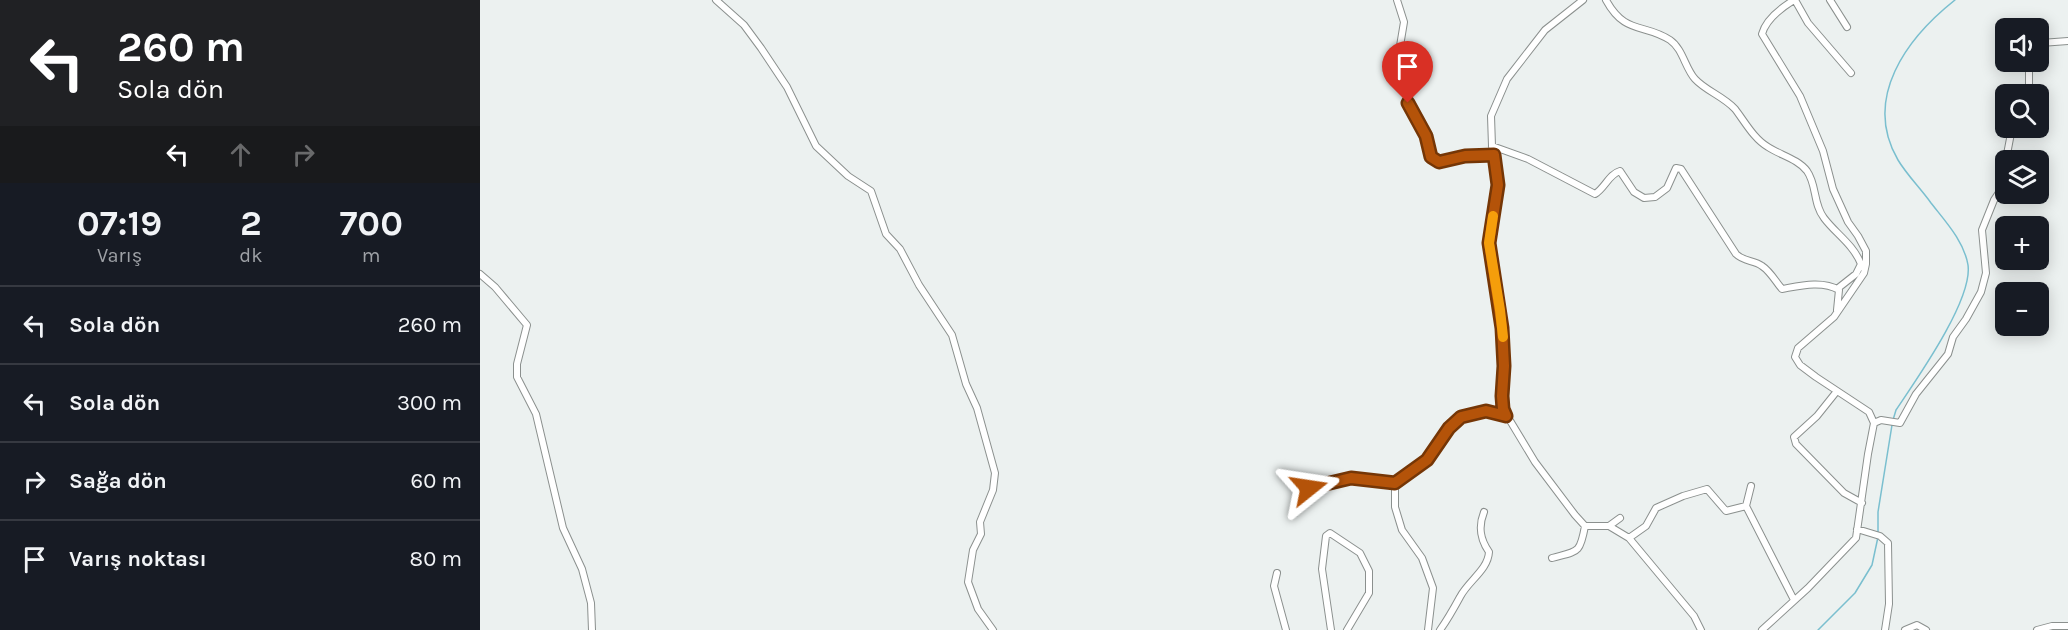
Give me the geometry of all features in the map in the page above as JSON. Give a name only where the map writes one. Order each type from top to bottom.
[{"type":"street","points":[[716,0],[744,25],[761,48],[787,87],[816,146],[848,176],[871,191],[886,234],[900,249],[919,285],[952,335],[966,384],[977,408],[995,473],[993,490],[980,522],[981,534],[973,550],[968,582],[978,609],[993,630]]},
{"type":"street","points":[[1397,0],[1404,22],[1398,58],[1402,80],[1408,103],[1426,136],[1431,157],[1439,162],[1465,156],[1494,155]]},
{"type":"street","points":[[1582,0],[1545,30],[1507,79],[1491,116],[1492,146],[1498,185],[1489,243],[1502,328],[1503,409],[1535,462],[1575,515],[1585,526],[1609,526],[1629,538],[1694,616],[1701,630]]},
{"type":"street","points":[[1492,146],[1528,159],[1595,194],[1614,173],[1620,171],[1634,192],[1644,198],[1655,197],[1667,188],[1676,168],[1681,169],[1736,254],[1742,260],[1755,262],[1765,267],[1782,289],[1808,284],[1837,289],[1860,269],[1861,264],[1856,252],[1834,231],[1818,210],[1812,180],[1806,170],[1788,156],[1766,147],[1734,109],[1719,95],[1696,80],[1678,48],[1670,40],[1630,26],[1612,11],[1606,0]]},
{"type":"street","points":[[1762,630],[1856,538],[1874,423],[1869,412],[1800,365],[1795,357],[1798,348],[1827,324],[1837,312],[1864,273],[1866,251],[1848,222],[1833,189],[1823,151],[1804,105],[1762,34],[1768,21],[1794,0],[1808,23],[1851,73]]},
{"type":"street","points":[[1830,0],[1847,27]]},
{"type":"street","points":[[2049,42],[2068,41]]},
{"type":"street","points":[[1874,423],[1881,420],[1900,423],[1916,394],[1948,354],[1953,337],[1970,314],[1981,292],[1986,273],[1982,230],[2000,191],[2010,138]]},
{"type":"street","points":[[480,274],[495,287],[527,325],[517,364],[517,377],[537,414],[563,528],[582,569],[591,603],[592,630]]},
{"type":"street","points":[[1837,289],[1839,290],[1837,312]]},
{"type":"street","points":[[1837,391],[1817,416],[1794,437],[1796,444],[1844,493],[1862,503]]},
{"type":"street","points":[[1309,488],[1351,478],[1395,483],[1427,460],[1449,428],[1461,417],[1486,411],[1506,416]]},
{"type":"street","points":[[1395,483],[1395,507],[1402,530],[1422,558],[1433,588],[1428,630]]},
{"type":"street","points":[[1751,486],[1746,506],[1794,600]]},
{"type":"street","points":[[1629,538],[1646,526],[1656,508],[1683,496],[1707,489],[1726,511],[1746,506]]},
{"type":"street","points":[[1440,630],[1461,596],[1489,561],[1490,552],[1483,543],[1480,530],[1484,512]]},
{"type":"street","points":[[1609,526],[1620,518]]},
{"type":"street","points":[[1552,558],[1575,552],[1580,547],[1585,526]]},
{"type":"street","points":[[1857,529],[1880,536],[1888,543],[1889,604],[1885,630]]},
{"type":"street","points":[[1331,630],[1322,569],[1326,536],[1330,533],[1360,553],[1369,571],[1370,593],[1347,630]]},
{"type":"street","points":[[1277,573],[1274,586],[1286,630]]},
{"type":"street","points":[[1905,630],[1917,625],[1926,630]]},
{"type":"street","points":[[2037,630],[2052,626],[2068,626]]},
{"type":"waterway","points":[[1893,420],[1896,410],[1953,318],[1962,298],[1968,265],[1966,256],[1953,232],[1898,160],[1888,137],[1885,114],[1888,92],[1895,71],[1906,51],[1937,15],[1955,0]]},
{"type":"waterway","points":[[1878,533],[1878,512],[1892,425]]},
{"type":"waterway","points":[[1818,630],[1855,593],[1872,565],[1878,537]]},
{"type":"slow traffic","points":[[1493,216],[1489,243],[1503,337]]},
{"type":"route","points":[[1309,488],[1351,478],[1395,483],[1427,460],[1449,428],[1461,417],[1486,411],[1506,416],[1502,396],[1504,366],[1502,328],[1489,243],[1498,185],[1494,155],[1465,156],[1439,162],[1431,157],[1426,136],[1408,103]]}]
